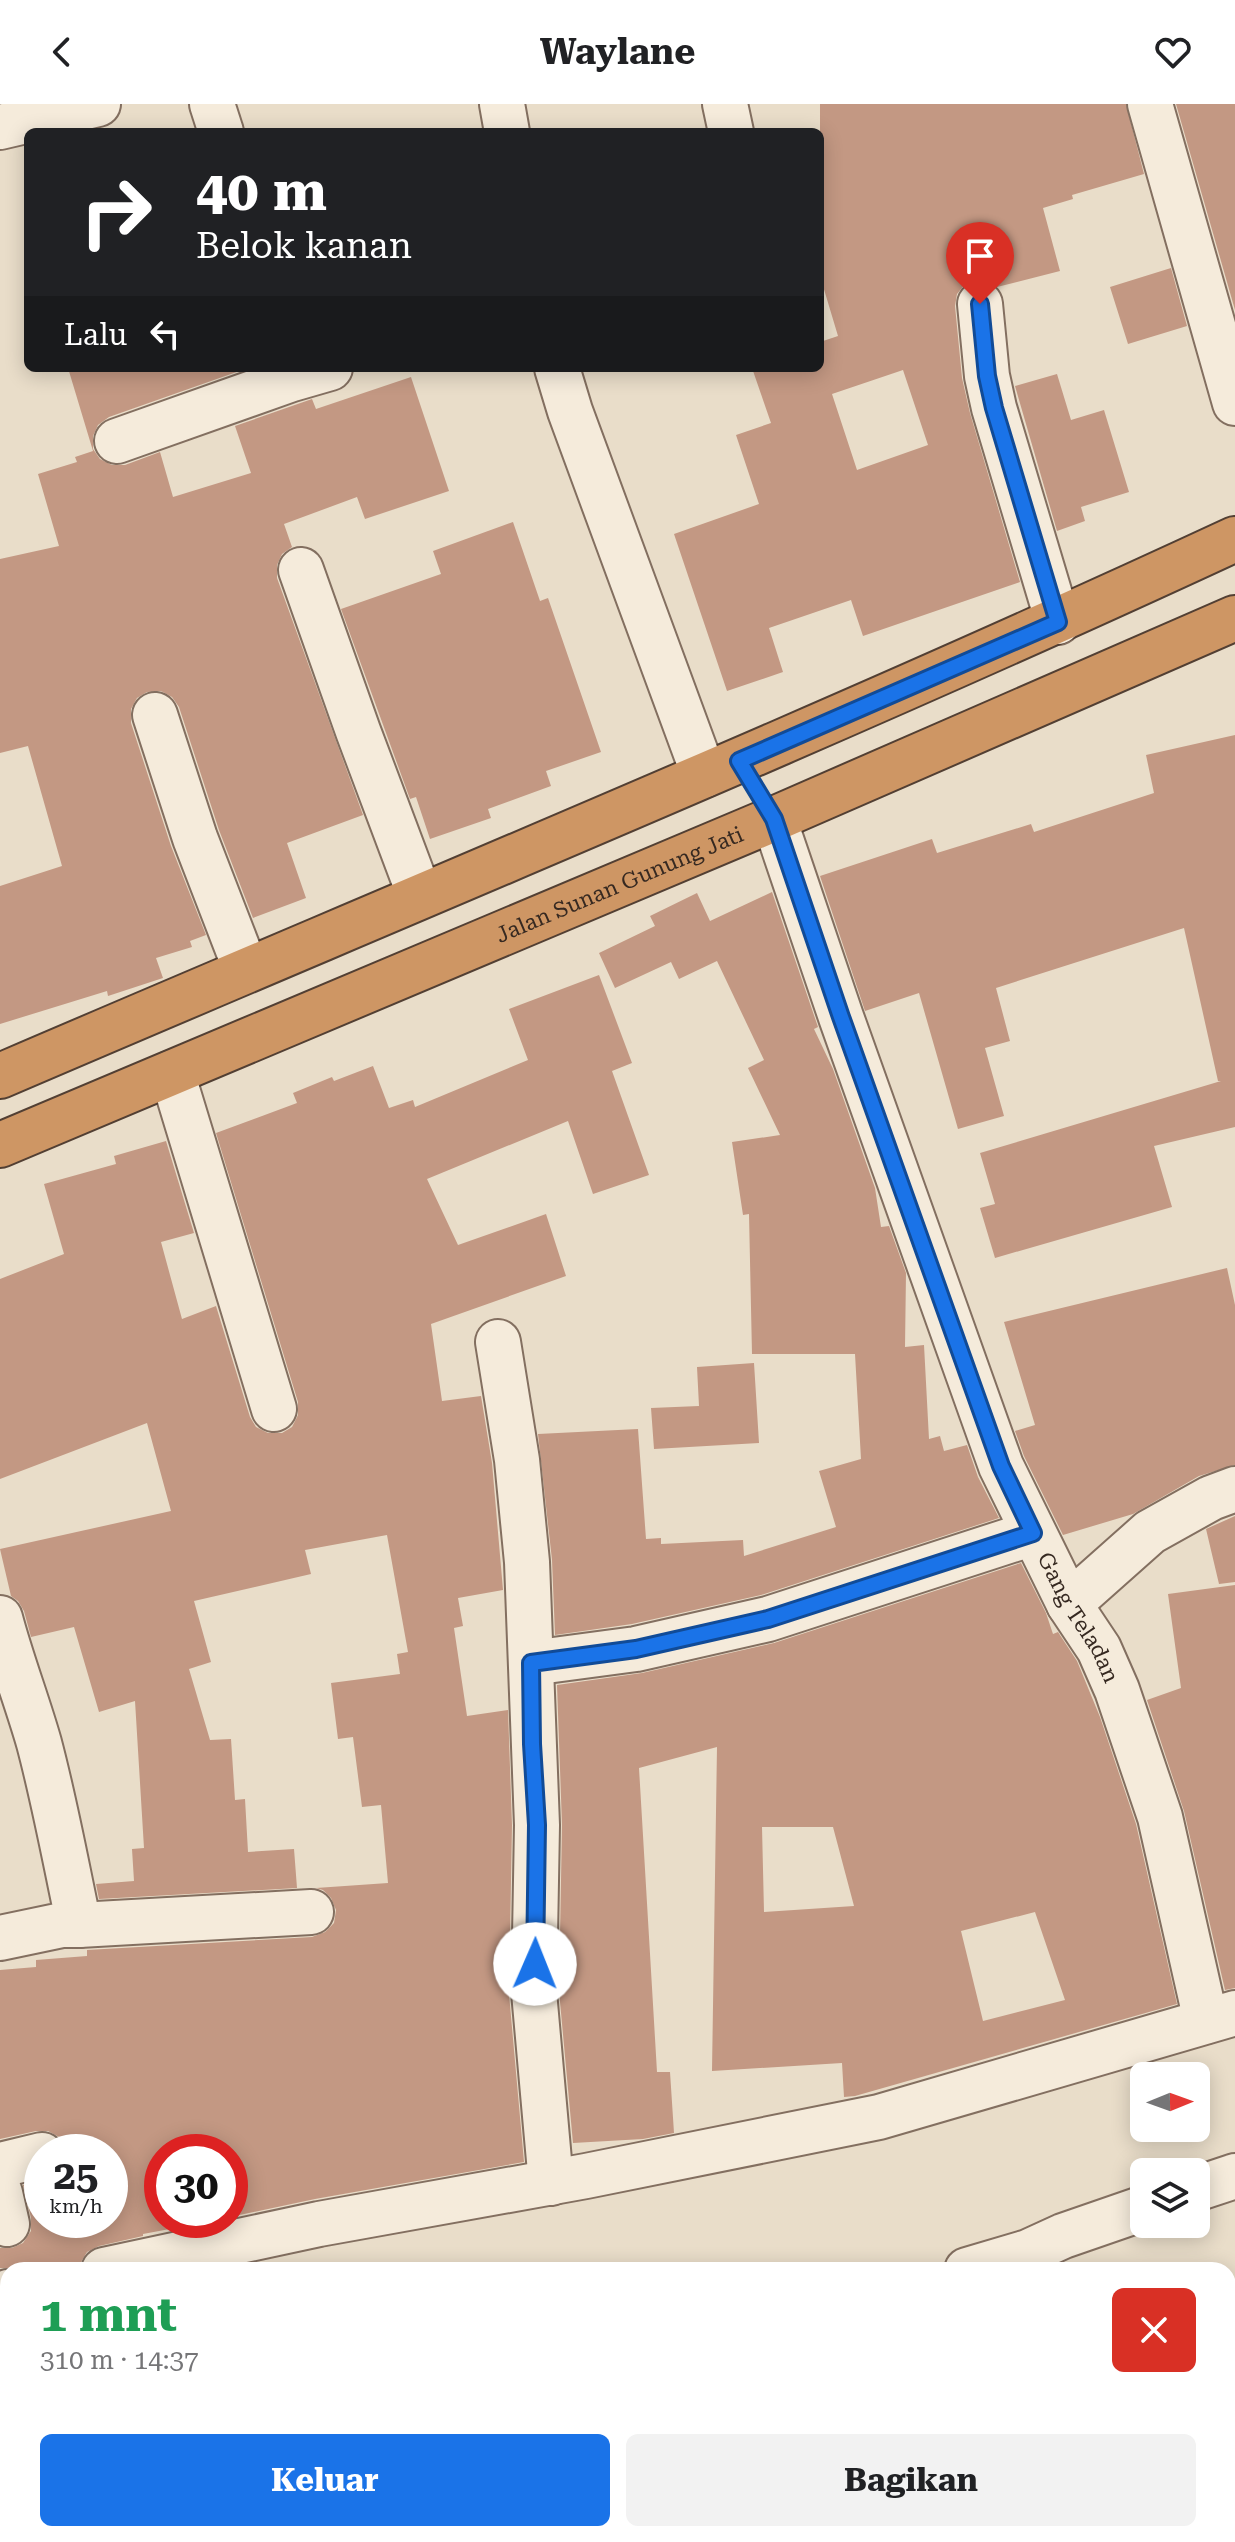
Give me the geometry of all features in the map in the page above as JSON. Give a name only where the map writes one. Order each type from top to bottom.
[{"type":"highway","points":[[0,1076],[1058,622],[1235,539]]},
{"type":"highway","name":"Jalan Sunan Gunung Jati","points":[[0,1145],[774,819],[1235,618]]},
{"type":"highway","points":[[721,768],[774,819]]},
{"type":"street","points":[[0,127],[98,104]]},
{"type":"street","points":[[212,104],[220,128]]},
{"type":"street","points":[[502,104],[506,128]]},
{"type":"street","points":[[725,104],[730,128]]},
{"type":"street","points":[[1150,104],[1235,403]]},
{"type":"street","points":[[980,304],[987,376],[994,408],[1058,622]]},
{"type":"street","points":[[117,441],[304,372]]},
{"type":"street","points":[[558,372],[576,426],[721,768]]},
{"type":"street","points":[[301,570],[420,896]]},
{"type":"street","points":[[155,715],[195,838],[246,970]]},
{"type":"street","name":"Gang Teladan","points":[[774,819],[1001,1466],[1069,1604],[1099,1649],[1117,1690],[1160,1817],[1220,2017]]},
{"type":"street","points":[[172,1073],[274,1409]]},
{"type":"street","points":[[498,1342],[517,1460],[527,1562],[537,1825],[534,1992],[551,2183]]},
{"type":"street","points":[[1069,1604],[1150,1532],[1211,1498],[1235,1489]]},
{"type":"street","points":[[531,1663],[636,1649],[768,1619],[1033,1533]]},
{"type":"street","points":[[0,1618],[60,1827],[79,1925]]},
{"type":"street","points":[[0,1938],[62,1925],[311,1912]]},
{"type":"street","points":[[141,2262],[319,2224],[551,2183],[879,2117],[1220,2017]]},
{"type":"street","points":[[0,2165],[24,2159]]},
{"type":"street","points":[[1210,2184],[1235,2176]]},
{"type":"street","points":[[1032,2261],[1063,2236],[1130,2213]]},
{"type":"building","points":[[820,104],[1126,104],[1144,174],[1072,195],[1073,199],[1043,208],[1060,271],[997,287],[990,281],[977,279],[965,284],[957,294],[955,306],[962,378],[1020,582],[863,636],[851,600],[769,628],[783,672],[727,691],[674,534],[759,504],[736,435],[771,423],[753,372],[824,372],[824,341],[838,336],[824,289],[824,128],[820,128]],"holes":[[[903,370],[928,445],[857,470],[832,394]]]},
{"type":"building","points":[[1176,104],[1235,104],[1235,310]]},
{"type":"building","points":[[1171,268],[1187,326],[1128,344],[1110,287]]},
{"type":"building","points":[[69,372],[237,372],[109,417],[98,425],[93,436],[93,449],[100,459],[112,465],[125,465],[160,452],[173,497],[251,473],[235,426],[312,399],[316,409],[411,377],[449,491],[365,519],[357,497],[284,524],[292,547],[282,554],[277,565],[277,578],[363,815],[287,843],[306,898],[253,918],[219,830],[179,707],[172,697],[161,691],[147,692],[137,698],[131,709],[131,723],[171,846],[206,935],[190,941],[192,947],[156,958],[163,978],[108,996],[107,991],[0,1024],[0,886],[62,866],[28,746],[0,753],[0,559],[59,546],[38,474],[77,462],[75,457],[93,451]]},
{"type":"building","points":[[1057,374],[1071,420],[1104,410],[1129,492],[1081,507],[1085,521],[1057,531],[1015,386]]},
{"type":"building","points":[[513,522],[540,601],[548,598],[601,752],[546,771],[551,786],[488,809],[491,818],[430,839],[416,797],[410,799],[341,609],[441,574],[433,551]]},
{"type":"building","points":[[1235,735],[1235,1127],[1154,1146],[1172,1207],[995,1258],[980,1208],[995,1204],[980,1153],[1221,1081],[1218,1081],[1184,928],[996,988],[1010,1041],[985,1048],[1004,1116],[958,1129],[919,993],[865,1011],[820,876],[932,839],[937,853],[1031,824],[1034,832],[1154,793],[1146,755]]},
{"type":"building","points":[[772,892],[818,1027],[814,1029],[833,1069],[875,1188],[881,1227],[889,1226],[906,1273],[905,1347],[924,1345],[929,1439],[940,1436],[944,1451],[967,1445],[978,1477],[999,1518],[761,1595],[632,1624],[555,1635],[552,1560],[538,1434],[638,1429],[646,1539],[661,1538],[661,1544],[743,1540],[744,1556],[836,1527],[819,1471],[861,1459],[855,1354],[752,1354],[749,1214],[743,1215],[732,1142],[780,1135],[748,1068],[764,1060],[717,961],[679,979],[671,962],[615,988],[599,953],[655,926],[650,916],[697,893],[710,921]]},
{"type":"building","points":[[599,975],[632,1063],[612,1071],[649,1175],[593,1194],[568,1121],[427,1179],[458,1245],[546,1214],[566,1276],[431,1324],[442,1401],[481,1396],[492,1463],[503,1590],[458,1598],[463,1626],[454,1628],[467,1716],[508,1710],[512,1825],[509,1994],[524,2162],[248,2213],[248,2134],[144,2134],[143,2236],[99,2246],[87,2252],[81,2262],[0,2262],[0,2248],[12,2248],[26,2238],[128,2238],[128,2134],[54,2134],[36,2131],[0,2139],[0,1970],[36,1967],[36,1960],[87,1956],[87,1950],[312,1937],[325,1932],[334,1923],[336,1910],[331,1898],[316,1888],[388,1883],[381,1805],[362,1807],[353,1737],[338,1739],[331,1683],[400,1674],[397,1654],[408,1652],[387,1535],[305,1550],[311,1574],[194,1601],[211,1662],[189,1669],[210,1740],[231,1739],[235,1800],[245,1799],[248,1852],[294,1849],[297,1888],[99,1899],[96,1884],[134,1881],[132,1849],[144,1848],[135,1701],[99,1712],[74,1627],[31,1637],[24,1611],[11,1596],[0,1549],[171,1511],[147,1423],[0,1479],[0,1279],[64,1254],[44,1184],[116,1164],[114,1156],[166,1141],[194,1233],[161,1242],[182,1319],[216,1306],[250,1417],[256,1427],[268,1433],[282,1433],[292,1427],[298,1415],[298,1402],[216,1133],[297,1103],[293,1093],[332,1077],[334,1081],[373,1066],[389,1108],[413,1100],[415,1107],[528,1060],[509,1009]]},
{"type":"building","points":[[1227,1268],[1235,1305],[1235,1465],[1199,1476],[1133,1514],[1063,1535],[1015,1431],[1035,1425],[1004,1322]]},
{"type":"building","points":[[754,1363],[759,1443],[654,1449],[651,1408],[699,1406],[697,1367]]},
{"type":"building","points":[[1235,1516],[1235,1582],[1219,1584],[1206,1529]]},
{"type":"building","points":[[1021,1563],[1053,1634],[1058,1632],[1077,1661],[1100,1717],[1136,1824],[1177,2004],[855,2096],[844,2097],[842,2063],[712,2071],[717,1747],[639,1768],[657,2072],[670,2072],[674,2133],[643,2139],[573,2143],[559,1991],[562,1825],[557,1685],[642,1673],[774,1643]],"holes":[[[762,1827],[833,1827],[854,1906],[764,1912]],[[1035,1912],[1065,2000],[983,2021],[961,1931]]]},
{"type":"building","points":[[1235,1585],[1235,1988],[1225,1990],[1184,1811],[1147,1700],[1181,1688],[1168,1594]]},
{"type":"route","points":[[535,1964],[537,1825],[531,1663],[636,1649],[768,1619],[1033,1533],[1001,1466],[774,819],[739,761],[1058,622],[994,408],[987,376],[980,304]]}]
